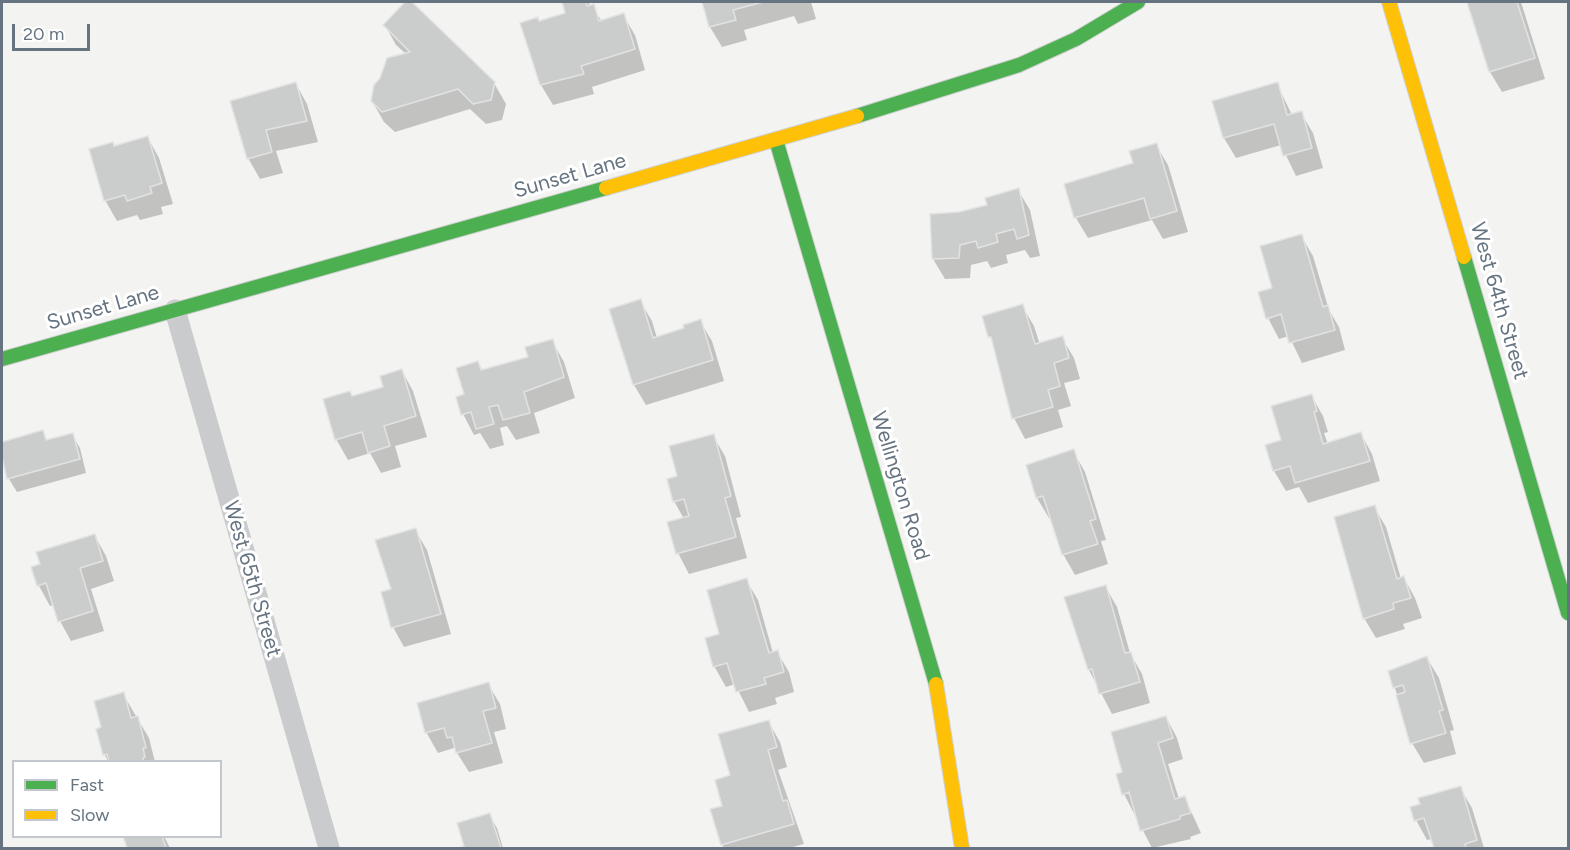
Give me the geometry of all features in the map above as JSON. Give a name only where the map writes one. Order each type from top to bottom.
[{"type":"street","name":"Sunset Lane","points":[[2,359],[776,140],[1007,69],[1076,39],[1138,2]]},
{"type":"street","name":"West 64th Street","points":[[1389,2],[1569,613]]},
{"type":"street","name":"Wellington Road","points":[[776,140],[938,690],[962,849]]},
{"type":"street","name":"West 65th Street","points":[[175,310],[329,849]]},
{"type":"building","points":[[405,2],[412,2],[495,82],[491,100],[473,104],[458,89],[382,112],[371,101],[374,85],[380,78],[387,58],[410,52],[383,25]]},
{"type":"building","points":[[562,2],[586,2],[587,6],[594,4],[599,21],[624,13],[635,49],[581,66],[584,74],[540,85],[520,23],[538,17],[539,21],[565,13]]},
{"type":"building","points":[[702,2],[763,2],[733,10],[736,20],[709,27]]},
{"type":"building","points":[[1467,2],[1517,2],[1535,58],[1489,72]]},
{"type":"building","points":[[296,82],[307,121],[266,130],[272,152],[247,159],[230,101]]},
{"type":"building","points":[[1278,82],[1287,115],[1302,111],[1312,148],[1283,156],[1274,124],[1223,138],[1212,101]]},
{"type":"building","points":[[148,136],[162,183],[150,187],[152,193],[127,201],[125,195],[104,201],[89,149],[113,142],[114,146]]},
{"type":"building","points":[[1157,143],[1177,211],[1150,219],[1144,198],[1074,218],[1064,184],[1133,163],[1129,151]]},
{"type":"building","points":[[1019,188],[1029,235],[1017,239],[1014,229],[996,234],[998,242],[978,248],[976,241],[960,245],[959,258],[932,259],[930,214],[959,212],[987,205],[985,198]]},
{"type":"building","points":[[1302,234],[1323,307],[1328,305],[1335,330],[1289,343],[1281,314],[1266,319],[1258,292],[1272,288],[1260,246]]},
{"type":"building","points":[[641,299],[653,338],[684,328],[683,325],[701,319],[713,360],[633,385],[609,309]]},
{"type":"building","points":[[1023,304],[1035,344],[1063,336],[1069,358],[1054,363],[1060,386],[1048,390],[1053,407],[1012,419],[991,337],[988,337],[982,316]]},
{"type":"building","points":[[553,339],[564,377],[524,392],[530,413],[503,420],[498,405],[489,407],[494,424],[476,429],[471,412],[461,415],[456,397],[464,394],[456,368],[478,361],[481,370],[528,357],[525,347]]},
{"type":"building","points":[[402,369],[416,416],[384,426],[390,446],[368,453],[362,432],[335,440],[323,399],[350,391],[352,396],[383,387],[380,376]]},
{"type":"building","points":[[1312,394],[1317,411],[1314,412],[1323,444],[1361,432],[1370,461],[1295,483],[1290,466],[1273,471],[1265,445],[1281,440],[1271,406]]},
{"type":"building","points":[[43,430],[46,440],[73,433],[80,459],[7,479],[2,457],[2,442]]},
{"type":"building","points":[[714,434],[731,496],[725,498],[736,537],[676,554],[667,522],[689,516],[684,499],[673,502],[667,479],[677,476],[669,446]]},
{"type":"building","points":[[1074,449],[1096,519],[1090,521],[1098,544],[1062,555],[1043,496],[1036,498],[1026,465]]},
{"type":"building","points":[[1375,505],[1397,579],[1404,576],[1411,598],[1393,603],[1394,609],[1363,619],[1334,517]]},
{"type":"building","points":[[416,528],[441,614],[391,628],[381,592],[391,589],[375,540]]},
{"type":"building","points":[[95,534],[103,561],[80,568],[93,611],[58,622],[46,583],[37,586],[31,567],[40,564],[36,552]]},
{"type":"building","points":[[747,578],[769,653],[778,650],[784,672],[764,678],[766,684],[736,692],[727,663],[713,667],[705,638],[719,634],[707,590]]},
{"type":"building","points":[[1106,585],[1125,653],[1131,652],[1140,682],[1099,694],[1092,669],[1088,670],[1064,597]]},
{"type":"building","points":[[1427,656],[1443,710],[1439,711],[1446,733],[1410,744],[1396,695],[1405,692],[1403,685],[1393,688],[1388,671]]},
{"type":"building","points":[[489,682],[496,708],[483,711],[492,743],[456,753],[452,737],[447,738],[444,728],[425,733],[417,703]]},
{"type":"building","points":[[124,692],[131,718],[138,716],[146,748],[143,748],[145,757],[143,760],[108,760],[107,754],[103,755],[96,729],[101,727],[94,701]]},
{"type":"building","points":[[1166,716],[1173,738],[1158,743],[1175,799],[1185,796],[1191,813],[1180,816],[1180,819],[1140,831],[1129,792],[1122,795],[1116,774],[1122,772],[1111,732]]},
{"type":"building","points":[[769,720],[777,747],[768,750],[783,801],[787,800],[794,824],[721,845],[710,809],[722,806],[715,780],[730,775],[718,734]]},
{"type":"building","points":[[1461,786],[1477,840],[1465,844],[1466,848],[1434,848],[1424,818],[1414,821],[1410,807],[1420,804],[1418,798]]},
{"type":"building","points":[[490,813],[501,848],[459,848],[464,846],[457,823]]},
{"type":"building","points":[[124,838],[163,838],[166,848],[127,848]]},
{"type":"traffic: fast","points":[[857,116],[1019,65],[1076,39],[1138,2]]},
{"type":"traffic: fast","points":[[776,140],[936,684]]},
{"type":"traffic: fast","points":[[2,359],[606,188]]},
{"type":"traffic: fast","points":[[1464,257],[1568,613]]},
{"type":"traffic: slow","points":[[1389,2],[1464,257]]},
{"type":"traffic: slow","points":[[606,188],[857,116]]},
{"type":"traffic: slow","points":[[936,684],[962,848]]}]
